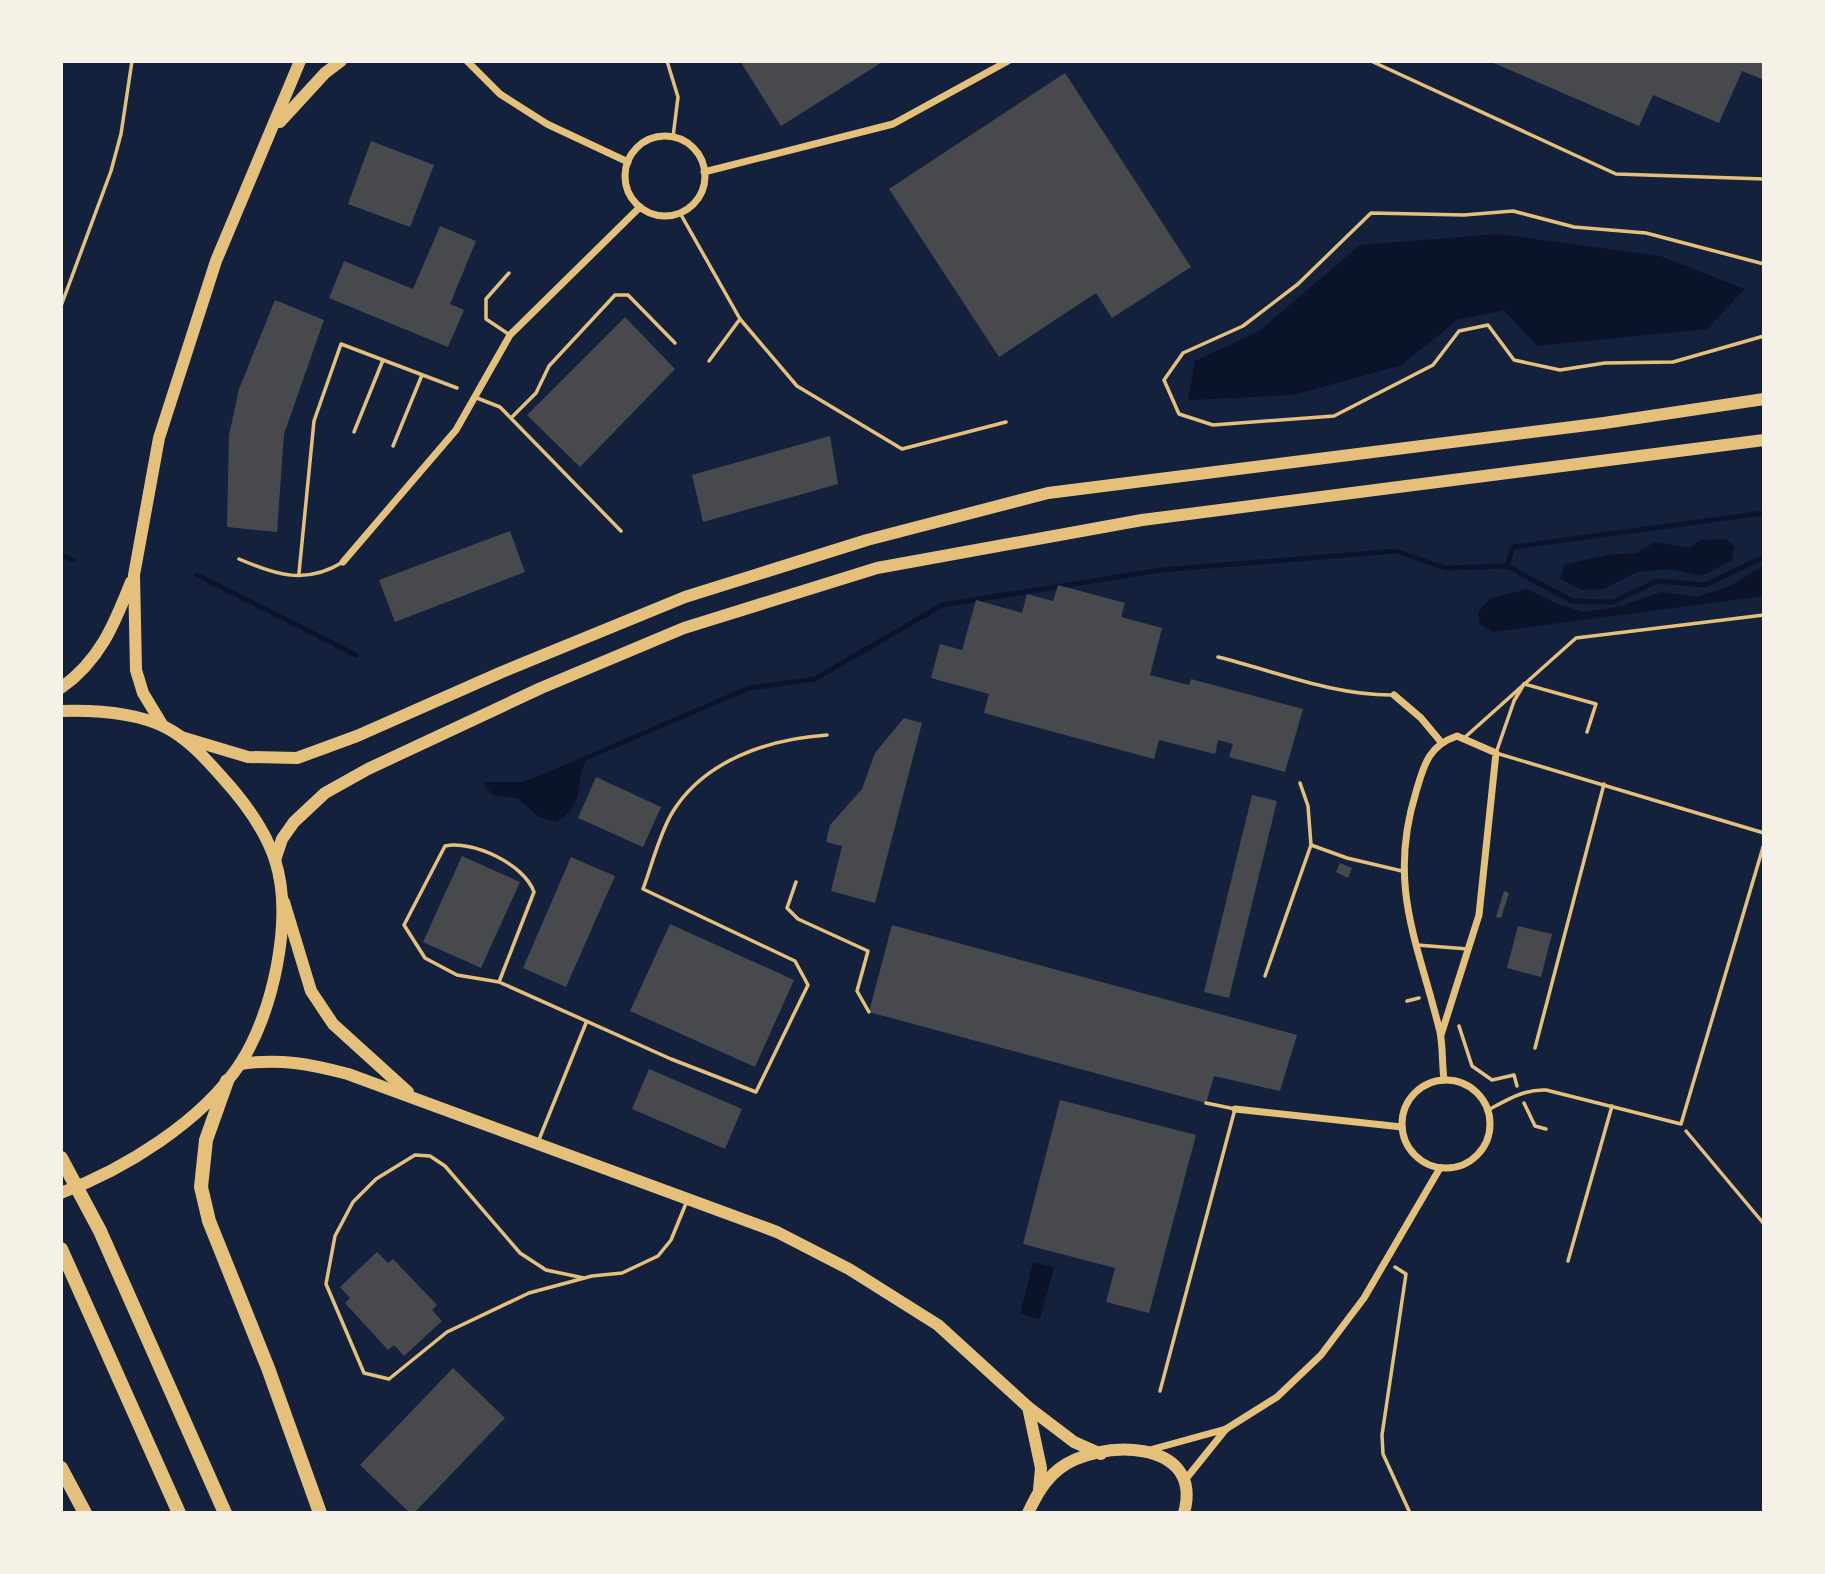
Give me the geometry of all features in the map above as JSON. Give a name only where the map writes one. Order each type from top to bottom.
[{"type":"highway","points":[[227,1081],[206,1140],[201,1187],[209,1221],[268,1368],[320,1513]]},
{"type":"highway","points":[[61,1158],[100,1231],[225,1513]]},
{"type":"highway","points":[[61,1249],[179,1513]]},
{"type":"highway","points":[[61,1468],[85,1513]]},
{"type":"main road","points":[[61,688],[96,657],[112,631],[134,575],[159,438],[197,312],[254,166],[275,127],[300,61]]},
{"type":"main road","points":[[275,127],[325,73],[341,61]]},
{"type":"main road","points":[[181,737],[248,757],[297,758],[357,736],[502,672],[685,597],[867,540],[1048,493],[1604,423],[1764,399]]},
{"type":"main road","points":[[275,860],[282,839],[294,822],[325,793],[368,769],[541,688],[684,628],[877,568],[1142,520],[1764,440]]},
{"type":"main road","points":[[134,575],[136,670],[144,693],[163,726]]},
{"type":"main road","points":[[61,711],[120,714],[163,726],[181,737],[241,799],[275,860],[283,898],[311,991],[333,1024],[414,1097]]},
{"type":"main road","points":[[61,1193],[97,1179],[135,1158],[170,1133],[227,1081],[240,1064],[261,1022],[269,997],[278,951],[283,898]]},
{"type":"main road","points":[[240,1064],[268,1060],[298,1061],[348,1074],[776,1232],[849,1269],[938,1325],[1028,1407],[1074,1441],[1101,1454]]},
{"type":"main road","points":[[1028,1407],[1041,1468],[1039,1490]]},
{"type":"main road","points":[[1028,1513],[1039,1490],[1061,1468],[1101,1454],[1146,1451],[1162,1455],[1176,1465],[1185,1480],[1186,1507],[1195,1513]]},
{"type":"street","points":[[467,61],[500,94],[628,162]]},
{"type":"street","points":[[704,172],[894,124],[1008,61]]},
{"type":"street","points":[[674,137],[695,150],[704,172],[699,196],[680,213],[659,216],[640,207],[626,187],[628,162],[642,144],[653,138],[674,137]]},
{"type":"street","points":[[343,562],[456,430],[477,398],[494,358],[510,335],[640,207]]},
{"type":"street","points":[[1394,695],[1421,718],[1441,742]]},
{"type":"street","points":[[1441,1035],[1479,915],[1496,753],[1457,736],[1441,742],[1426,757],[1409,813],[1402,872],[1406,911],[1441,1035],[1444,1080]]},
{"type":"street","points":[[1444,1080],[1466,1085],[1476,1091],[1488,1110],[1489,1132],[1480,1152],[1469,1162],[1440,1168],[1418,1158],[1410,1150],[1402,1128],[1410,1098],[1425,1085],[1444,1080]]},
{"type":"street","points":[[1235,1109],[1402,1128]]},
{"type":"street","points":[[1146,1451],[1226,1429],[1277,1397],[1321,1355],[1386,1262],[1419,1200],[1440,1168]]},
{"type":"street","points":[[1185,1480],[1226,1429]]},
{"type":"lane","points":[[61,306],[111,171],[121,134],[132,61]]},
{"type":"lane","points":[[667,61],[673,72],[678,97],[674,137]]},
{"type":"lane","points":[[1371,61],[1616,174],[1764,179]]},
{"type":"lane","points":[[680,213],[740,319],[797,386],[902,449],[1006,422]]},
{"type":"lane","points":[[509,273],[486,299],[485,320],[510,335]]},
{"type":"lane","points":[[511,418],[536,393],[549,366],[615,295],[628,295],[675,344]]},
{"type":"lane","points":[[709,361],[740,319]]},
{"type":"lane","points":[[299,573],[314,421],[341,344],[457,388]]},
{"type":"lane","points":[[354,432],[383,360]]},
{"type":"lane","points":[[393,446],[422,375]]},
{"type":"lane","points":[[477,398],[500,407],[621,531]]},
{"type":"lane","points":[[239,559],[272,573],[323,575],[343,562]]},
{"type":"lane","points":[[1463,739],[1576,638],[1764,615]]},
{"type":"lane","points":[[1218,657],[1335,689],[1368,695],[1394,695]]},
{"type":"lane","points":[[1524,684],[1596,704],[1587,732]]},
{"type":"lane","points":[[1524,684],[1514,701],[1496,753],[1764,833]]},
{"type":"lane","points":[[499,982],[534,892],[531,883],[520,871],[478,849],[460,843],[445,846],[404,925],[425,958],[457,975],[499,982],[586,1022],[756,1093],[808,985],[795,961],[643,889],[670,816],[692,789],[712,771],[767,744],[827,734]]},
{"type":"lane","points":[[1265,976],[1311,845],[1308,806],[1300,783]]},
{"type":"lane","points":[[1535,1048],[1604,785]]},
{"type":"lane","points":[[1488,1110],[1520,1094],[1546,1090],[1681,1124],[1764,844]]},
{"type":"lane","points":[[1311,845],[1347,859],[1402,872]]},
{"type":"lane","points":[[796,882],[787,908],[798,919],[869,951],[857,991],[869,1012]]},
{"type":"lane","points":[[1417,945],[1468,949]]},
{"type":"lane","points":[[537,1144],[586,1022]]},
{"type":"lane","points":[[1160,1391],[1235,1109],[1206,1103]]},
{"type":"lane","points":[[1567,1261],[1612,1106]]},
{"type":"lane","points":[[584,1278],[546,1270],[520,1253],[445,1166],[430,1156],[415,1154],[376,1179],[353,1202],[335,1236],[326,1284],[364,1373],[389,1379],[447,1332],[529,1293],[584,1278],[622,1273],[658,1256],[671,1240],[688,1199]]},
{"type":"path","points":[[1764,264],[1752,258],[1646,233],[1574,227],[1513,211],[1464,215],[1371,213],[1298,284],[1243,326],[1183,353],[1164,380],[1180,414],[1213,425],[1334,416],[1433,365],[1459,331],[1488,326],[1514,360],[1560,370],[1605,363],[1673,362],[1764,336]]},
{"type":"path","points":[[1407,1001],[1429,996]]},
{"type":"path","points":[[1460,1019],[1458,1031],[1472,1066],[1492,1080],[1514,1075],[1535,1126],[1546,1129]]},
{"type":"path","points":[[1681,1124],[1764,1224]]},
{"type":"path","points":[[1386,1262],[1406,1273],[1382,1435],[1383,1454],[1410,1513]]},
{"type":"water","points":[[1498,234],[1660,256],[1745,289],[1707,329],[1537,346],[1504,310],[1457,320],[1402,365],[1293,395],[1188,400],[1195,361],[1259,331],[1360,245]]},
{"type":"water","points":[[1726,539],[1735,547],[1732,560],[1702,576],[1670,569],[1637,572],[1604,589],[1581,590],[1560,579],[1564,565],[1607,555],[1636,553],[1655,542],[1689,548],[1700,540]]},
{"type":"water","points":[[1764,565],[1764,596],[1492,632],[1480,624],[1478,612],[1491,598],[1527,589],[1560,605],[1584,612],[1621,606],[1661,592],[1697,597],[1730,586]]},
{"type":"water","points":[[590,754],[581,773],[573,806],[557,822],[539,817],[517,798],[493,795],[482,782],[523,782]]},
{"type":"water","points":[[1033,1262],[1054,1267],[1040,1319],[1020,1314]]},
{"type":"building","points":[[740,61],[884,61],[781,126]]},
{"type":"building","points":[[1489,61],[1764,61],[1764,80],[1742,71],[1719,123],[1653,95],[1639,126]]},
{"type":"building","points":[[1065,73],[1191,267],[1112,318],[1096,293],[999,357],[889,189]]},
{"type":"building","points":[[371,141],[434,165],[410,227],[348,204]]},
{"type":"building","points":[[440,226],[476,241],[450,304],[464,310],[448,347],[329,298],[344,261],[413,289]]},
{"type":"building","points":[[275,300],[324,320],[284,434],[277,532],[227,527],[229,435],[239,389]]},
{"type":"building","points":[[625,317],[675,369],[580,467],[527,415]]},
{"type":"building","points":[[830,436],[838,484],[703,522],[692,475]]},
{"type":"building","points":[[510,531],[525,572],[395,622],[379,580]]},
{"type":"building","points":[[1058,585],[1125,603],[1121,617],[1162,628],[1150,675],[1189,685],[1191,679],[1303,709],[1285,772],[1229,757],[1233,744],[1218,740],[1215,754],[1159,740],[1154,759],[984,713],[989,694],[931,678],[940,644],[962,650],[976,600],[1022,613],[1027,594],[1053,601]]},
{"type":"building","points":[[904,718],[922,723],[875,903],[831,891],[842,846],[826,842],[830,825],[862,789],[875,753]]},
{"type":"building","points":[[596,777],[661,807],[643,847],[578,818]]},
{"type":"building","points":[[1252,795],[1277,801],[1229,998],[1204,992]]},
{"type":"building","points":[[462,856],[520,882],[481,968],[423,942]]},
{"type":"building","points":[[571,857],[615,876],[566,987],[523,968]]},
{"type":"building","points":[[1340,863],[1352,868],[1348,878],[1336,872]]},
{"type":"building","points":[[1504,891],[1509,893],[1501,918],[1496,917]]},
{"type":"building","points":[[670,924],[794,980],[755,1067],[630,1011]]},
{"type":"building","points":[[892,925],[1297,1035],[1280,1091],[1214,1076],[1206,1103],[869,1012]]},
{"type":"building","points":[[1518,926],[1552,934],[1541,977],[1507,968]]},
{"type":"building","points":[[649,1069],[742,1109],[725,1149],[632,1109]]},
{"type":"building","points":[[1060,1100],[1196,1135],[1149,1313],[1106,1302],[1115,1268],[1023,1244]]},
{"type":"building","points":[[377,1252],[388,1263],[393,1259],[437,1305],[432,1310],[442,1321],[404,1356],[394,1345],[388,1350],[345,1303],[350,1298],[340,1287]]},
{"type":"building","points":[[453,1368],[505,1418],[414,1513],[410,1513],[360,1465]]},
{"type":"waterway","points":[[1507,566],[1513,547],[1764,513]]},
{"type":"waterway","points":[[586,758],[749,688],[815,679],[942,605],[1161,570],[1396,551],[1445,568],[1507,566],[1572,601],[1613,602],[1657,581],[1705,585],[1764,557]]},
{"type":"waterway","points":[[61,555],[73,560]]},
{"type":"waterway","points":[[197,575],[356,655]]}]
